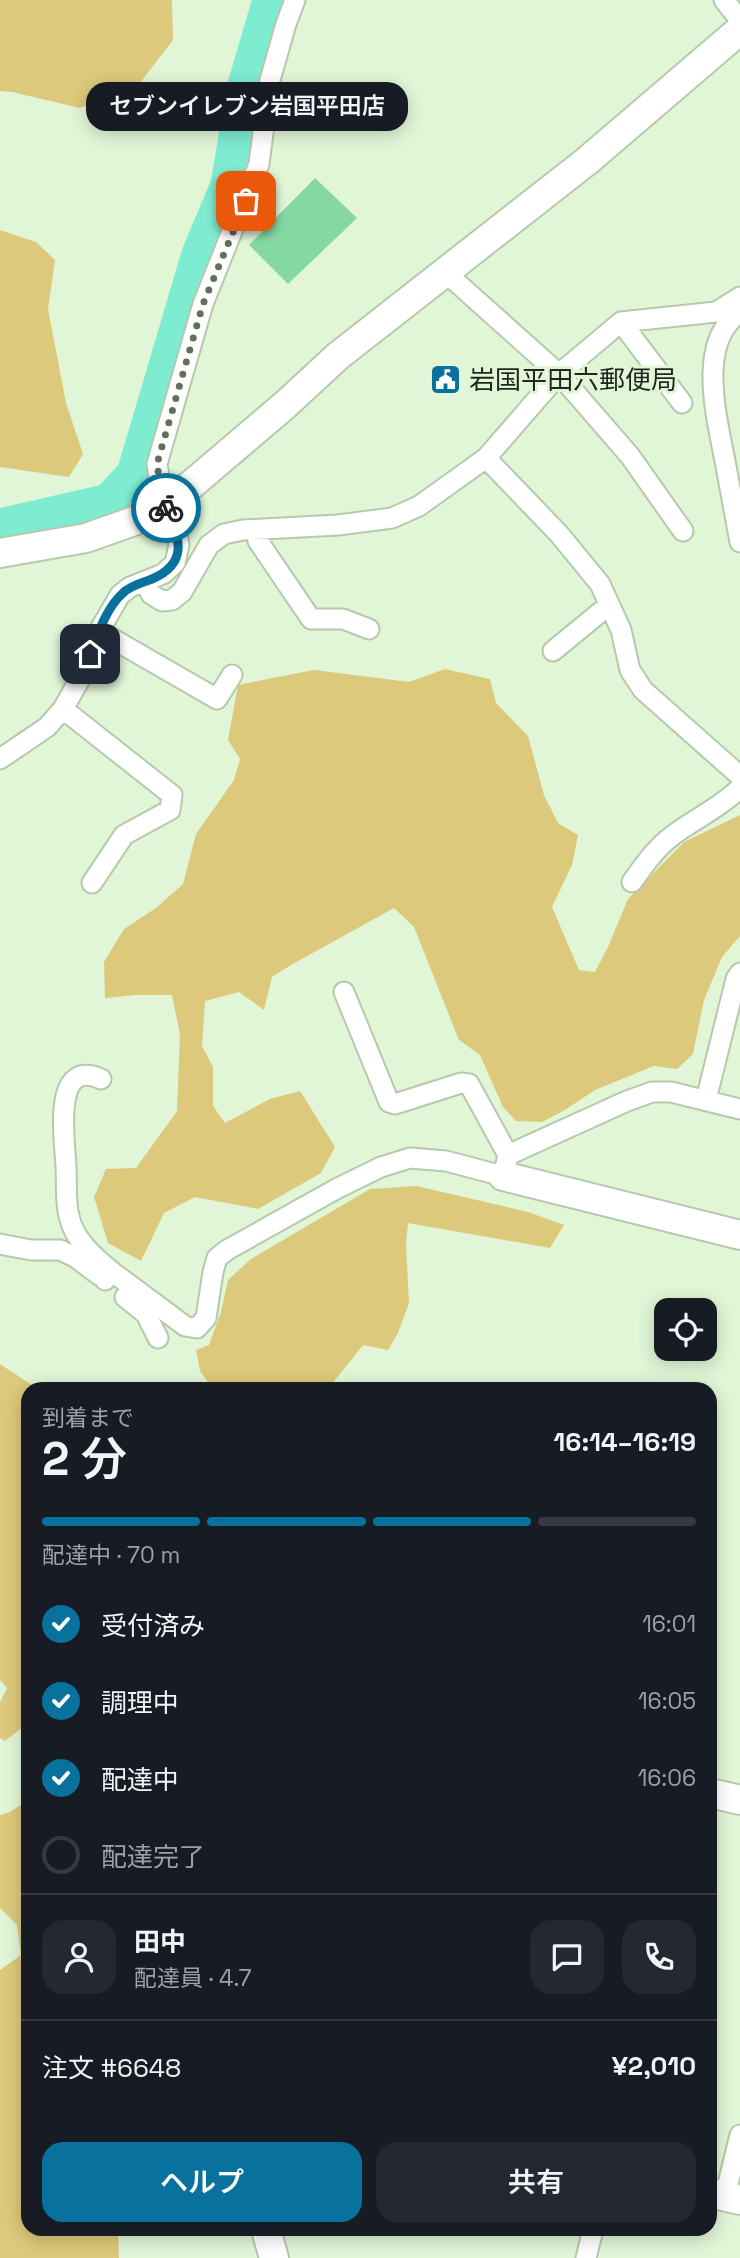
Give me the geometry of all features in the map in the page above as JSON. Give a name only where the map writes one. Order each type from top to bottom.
[{"type":"street","points":[[0,759],[47,727],[63,709],[81,677],[99,631],[120,595],[130,586],[163,574],[175,563],[179,545],[176,529],[163,502],[157,464],[203,304],[259,164],[270,80],[295,0]]},
{"type":"street","points":[[724,0],[740,20]]},
{"type":"street","points":[[0,553],[86,538],[134,521],[191,485],[338,356],[587,160],[740,30]]},
{"type":"street","points":[[448,272],[559,374],[629,456],[683,531]]},
{"type":"street","points":[[145,581],[151,594],[162,601],[172,600],[182,592],[209,545],[224,534],[391,518],[419,506],[486,458],[559,374],[621,322],[716,312],[740,297]]},
{"type":"street","points":[[740,312],[721,333],[713,365],[713,399],[740,542]]},
{"type":"street","points":[[621,322],[682,403]]},
{"type":"street","points":[[486,458],[559,534],[600,584],[621,629],[630,670],[643,690],[740,776]]},
{"type":"street","points":[[256,530],[258,541],[311,619],[343,619],[369,629]]},
{"type":"street","points":[[554,651],[609,605]]},
{"type":"street","points":[[99,631],[217,699],[232,675]]},
{"type":"street","points":[[63,709],[172,796],[170,810],[124,835],[92,883]]},
{"type":"street","points":[[632,882],[647,860],[671,836],[727,801],[740,788]]},
{"type":"street","points":[[706,1100],[736,979],[740,973]]},
{"type":"street","points":[[344,992],[389,1102],[396,1104],[461,1083],[469,1084],[505,1166]]},
{"type":"street","points":[[101,1079],[90,1074],[78,1077],[71,1083],[65,1098],[63,1118],[69,1217],[79,1239],[108,1276],[146,1314],[158,1338]]},
{"type":"street","points":[[505,1166],[652,1092],[671,1092],[740,1109]]},
{"type":"street","points":[[0,1244],[24,1250],[60,1251],[75,1257],[185,1326],[197,1328],[206,1318],[217,1258],[227,1250],[338,1188],[381,1167],[410,1158],[505,1166],[740,1235]]},
{"type":"street","points":[[717,1795],[740,1800]]},
{"type":"street","points":[[725,2196],[740,2135]]},
{"type":"street","points":[[268,2236],[274,2258]]},
{"type":"street","points":[[586,2258],[592,2236]]},
{"type":"shaded area","points":[[0,0],[172,0],[173,40],[136,88],[80,108],[0,91]]},
{"type":"shaded area","points":[[0,230],[36,242],[55,260],[48,309],[66,403],[83,454],[69,477],[0,467]]},
{"type":"shaded area","points":[[445,669],[490,679],[496,703],[528,736],[544,795],[558,823],[578,835],[572,865],[552,907],[579,970],[595,972],[628,899],[684,842],[740,815],[740,936],[722,957],[704,1000],[693,1054],[677,1069],[654,1066],[595,1090],[542,1122],[516,1121],[503,1107],[480,1055],[459,1040],[414,927],[394,908],[272,977],[264,1010],[239,992],[205,1001],[202,1046],[213,1067],[213,1106],[225,1123],[270,1099],[300,1091],[335,1147],[321,1173],[258,1209],[195,1197],[164,1213],[141,1261],[108,1243],[94,1197],[106,1169],[136,1168],[177,1111],[180,1035],[172,995],[105,998],[104,962],[124,929],[156,908],[183,884],[196,834],[234,780],[240,759],[228,740],[238,685],[314,670],[409,682]]},
{"type":"shaded area","points":[[417,1186],[528,1212],[564,1225],[550,1248],[408,1223],[406,1245],[409,1303],[398,1333],[388,1350],[363,1345],[334,1382],[208,1382],[200,1371],[196,1350],[209,1345],[221,1312],[228,1280],[251,1259],[370,1189]]},
{"type":"shaded area","points":[[0,1364],[27,1382],[21,1382],[21,1728],[5,1741],[0,1738],[0,1702],[7,1688],[0,1680]]},
{"type":"shaded area","points":[[21,1805],[21,1955],[17,1925],[0,1908],[0,1815]]},
{"type":"shaded area","points":[[21,1955],[21,2236],[118,2236],[119,2258],[0,2258],[0,1970]]},
{"type":"building","points":[[315,178],[357,218],[288,284],[249,245]]},
{"type":"waterway","points":[[0,526],[109,501],[134,474],[199,254],[228,185],[244,89],[270,0]]},
{"type":"way so far","points":[[166,508],[157,464],[203,304],[246,201]]},
{"type":"place","name":"セブンイレブン岩国平田店","points":[[246,201]]},
{"type":"place","name":"岩国平田六郵便局","points":[[446,380]]},
{"type":"route","points":[[90,654],[108,612],[120,595],[130,586],[163,574],[175,563],[179,545],[176,529],[166,508]]}]
